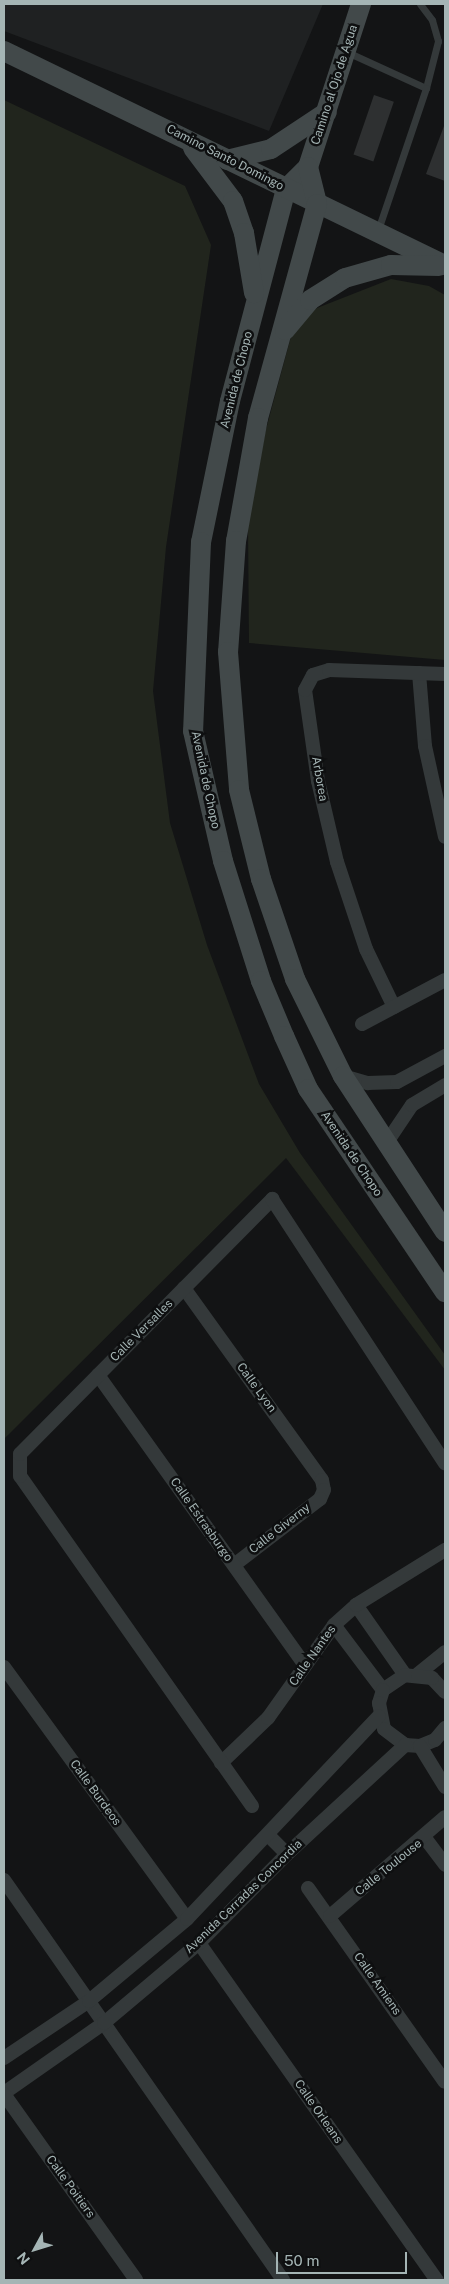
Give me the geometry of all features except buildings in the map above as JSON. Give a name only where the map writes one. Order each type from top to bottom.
[{"type":"street","name":"Camino al Ojo de Agua","points":[[286,189],[308,167],[362,4]]},
{"type":"street","name":"Camino Santo Domingo","points":[[4,51],[179,134],[227,160],[445,266]]},
{"type":"street","points":[[227,160],[271,149],[327,112]]},
{"type":"street","points":[[179,134],[207,163],[233,201],[246,242],[256,308]]},
{"type":"street","points":[[308,167],[317,204],[258,418],[236,541],[228,652],[232,728],[240,790],[261,879],[295,979],[343,1076],[385,1145],[445,1232]]},
{"type":"street","name":"Avenida de Chopo","points":[[286,189],[230,401],[201,542],[193,731],[223,861],[261,981],[284,1036],[308,1089],[445,1292]]},
{"type":"street","points":[[280,338],[310,300],[345,278],[391,265],[445,266]]},
{"type":"street","name":"Arborea","points":[[394,1007],[366,949],[337,862],[318,781],[306,690],[313,675],[330,670],[445,674]]},
{"type":"street","points":[[420,673],[425,746],[445,837]]},
{"type":"street","points":[[362,1024],[445,980]]},
{"type":"street","points":[[343,1076],[368,1083],[397,1082],[445,1056]]},
{"type":"street","points":[[385,1145],[393,1129],[412,1106],[445,1085]]},
{"type":"street","name":"Calle Versalles","points":[[220,1763],[26,1484],[17,1465],[20,1454],[272,1199],[445,1464]]},
{"type":"street","name":"Calle Lyon","points":[[184,1288],[322,1480],[324,1490]]},
{"type":"street","name":"Calle Estrasburgo","points":[[98,1375],[305,1665]]},
{"type":"street","name":"Calle Giverny","points":[[234,1565],[320,1499],[324,1490]]},
{"type":"street","name":"Calle Nantes","points":[[220,1763],[268,1718],[334,1625],[356,1605],[445,1550]]},
{"type":"street","points":[[356,1605],[412,1674],[432,1678],[445,1692]]},
{"type":"street","points":[[334,1625],[383,1690],[379,1716],[393,1739],[406,1745],[420,1746],[435,1740],[445,1728]]},
{"type":"street","points":[[383,1690],[412,1674],[445,1652]]},
{"type":"street","name":"Calle Burdeos","points":[[4,1667],[188,1918]]},
{"type":"street","name":"Avenida Cerradas Concordia","points":[[4,2058],[89,2001],[188,1918],[269,1836],[379,1716]]},
{"type":"street","name":"Avenida Cerradas Concordia","points":[[4,2094],[104,2023],[199,1943],[287,1854],[406,1745]]},
{"type":"street","points":[[420,1746],[445,1787]]},
{"type":"street","points":[[220,1763],[252,1806]]},
{"type":"street","name":"Calle Toulouse","points":[[330,1916],[425,1838],[445,1817]]},
{"type":"street","points":[[269,1836],[287,1854]]},
{"type":"street","points":[[425,1838],[445,1865]]},
{"type":"street","points":[[4,1880],[283,2280]]},
{"type":"street","name":"Calle Amiens","points":[[308,1888],[330,1916],[445,2082]]},
{"type":"street","name":"Calle Orleans","points":[[199,1943],[437,2280]]},
{"type":"street","name":"Calle Poitiers","points":[[4,2094],[136,2280]]},
{"type":"lane","points":[[378,233],[426,88],[438,42],[432,20],[420,4]]},
{"type":"lane","points":[[346,52],[426,88]]},
{"type":"shaded area","points":[[4,4],[323,4],[269,131],[4,31]]},
{"type":"shaded area","points":[[4,100],[185,186],[211,245],[166,547],[153,691],[170,823],[207,945],[259,1084],[300,1153],[445,1355],[445,1370],[286,1158],[4,1439]]},
{"type":"shaded area","points":[[391,279],[429,286],[445,295],[445,660],[249,643],[248,526],[265,433],[293,329],[312,310]]}]
